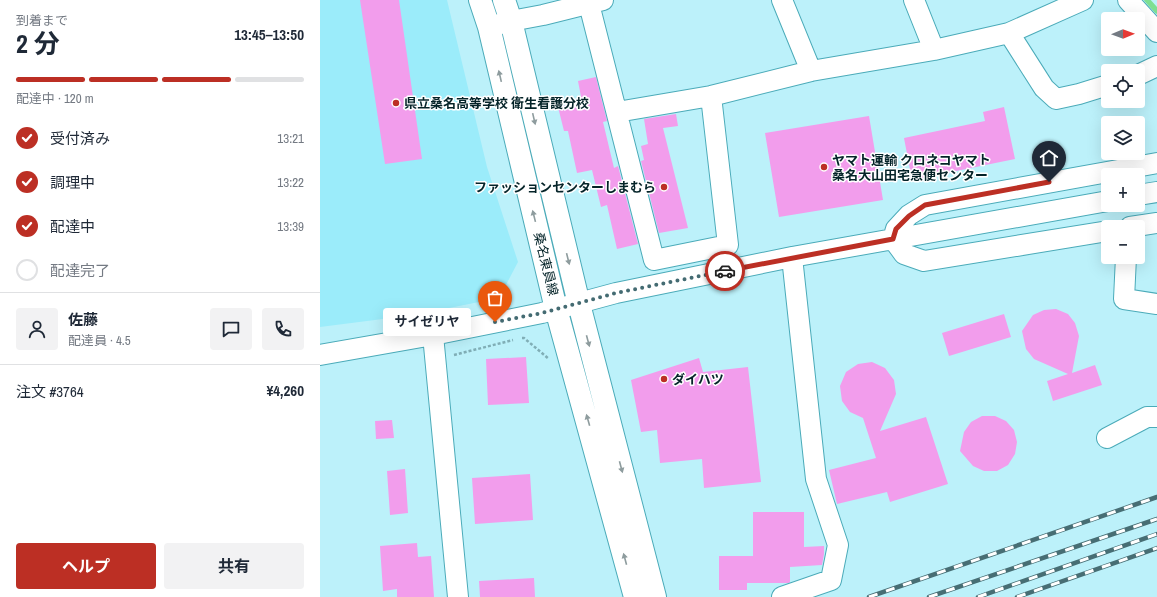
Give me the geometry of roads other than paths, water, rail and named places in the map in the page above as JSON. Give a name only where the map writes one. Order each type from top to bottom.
[{"type":"main road","name":"桑名東員線","points":[[480,0],[489,27],[556,309],[635,597]]},
{"type":"main road","name":"桑名東員線","points":[[504,0],[511,21],[579,304],[655,597]]},
{"type":"street","points":[[782,0],[811,72]]},
{"type":"street","points":[[914,0],[934,50]]},
{"type":"street","points":[[617,112],[710,96],[811,72],[934,50],[1009,33],[1083,0]]},
{"type":"street","points":[[1128,0],[1157,32]]},
{"type":"street","points":[[489,27],[511,21],[543,16],[594,1],[617,112],[654,260],[728,244],[710,96]]},
{"type":"street","points":[[1009,33],[1044,88],[1056,99],[1101,87]]},
{"type":"street","points":[[1145,72],[1157,66]]},
{"type":"street","points":[[893,239],[896,229],[909,216],[925,205],[1157,163]]},
{"type":"street","points":[[1145,194],[1157,192]]},
{"type":"street","points":[[320,355],[433,335],[579,304],[616,293],[792,257],[1101,202]]},
{"type":"street","points":[[1145,224],[1157,222]]},
{"type":"street","points":[[893,239],[904,254],[924,261],[1101,232]]},
{"type":"street","points":[[782,597],[831,580],[838,545],[816,479],[792,257]]},
{"type":"street","points":[[1126,264],[1124,299],[1157,304]]},
{"type":"street","points":[[433,335],[458,597]]},
{"type":"street","points":[[1107,438],[1147,417],[1157,417]]},
{"type":"waterway","points":[[1147,0],[1157,11]]},
{"type":"railway","points":[[869,597],[1157,497]]},
{"type":"railway","points":[[929,597],[1157,519]]},
{"type":"railway","points":[[978,597],[1157,534]]},
{"type":"railway","points":[[1017,597],[1157,548]]},
{"type":"place","name":"県立桑名高等学校 衛生看護分校","points":[[396,103]]},
{"type":"place","name":"ヤマト運輸 クロネコヤマト 桑名大山田宅急便センター","points":[[824,167]]},
{"type":"place","name":"ファッションセンターしまむら","points":[[664,187]]},
{"type":"place","name":"サイゼリヤ","points":[[495,322]]},
{"type":"place","name":"ダイハツ","points":[[664,379]]}]
